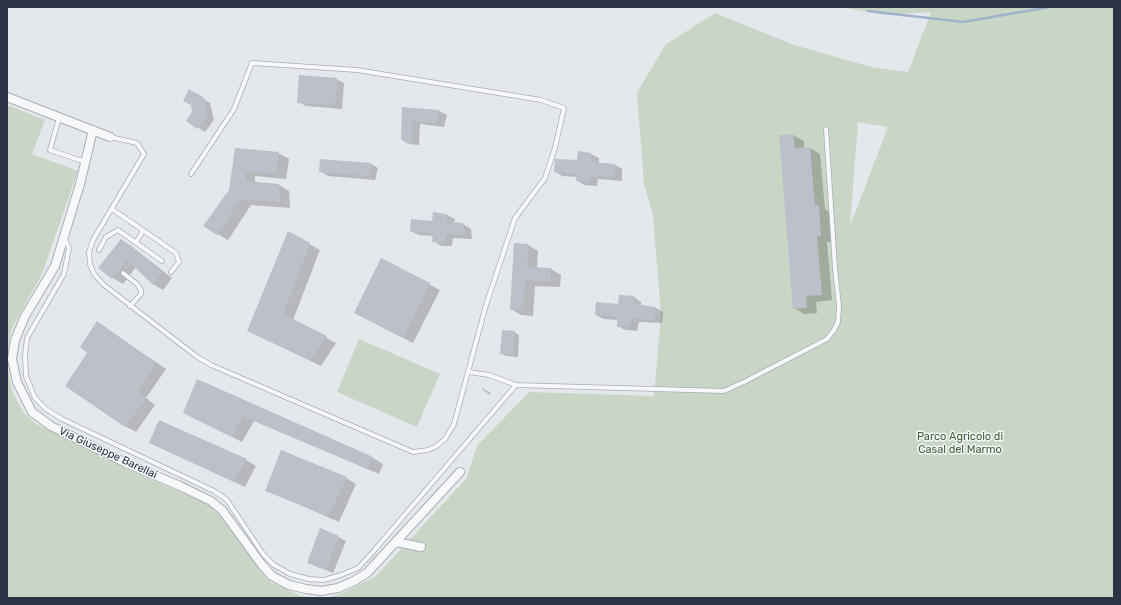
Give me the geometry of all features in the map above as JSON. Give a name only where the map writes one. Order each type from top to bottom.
[{"type":"street","points":[[7,97],[110,137]]},
{"type":"street","name":"Via Giuseppe Barellai","points":[[93,130],[55,266],[25,316],[15,340],[12,359],[17,382],[32,412],[51,426],[126,463],[211,501],[222,510],[262,565],[272,576],[289,585],[321,590],[338,588],[354,581],[377,564],[460,472]]},
{"type":"street","points":[[396,542],[421,547]]},
{"type":"lane","points":[[110,137],[136,143],[144,154],[93,240],[89,252],[90,264],[94,274],[104,286],[196,356],[211,365],[413,452],[428,450],[445,439],[454,424],[486,305],[515,218],[545,178],[555,148],[564,108],[541,100],[358,70],[252,63],[234,109],[191,174]]},
{"type":"lane","points":[[59,118],[50,150],[85,162]]},
{"type":"lane","points":[[469,372],[489,375],[516,385],[724,391],[827,339],[838,322],[839,306],[835,268],[826,129]]},
{"type":"lane","points":[[112,209],[176,253],[179,262],[171,272]]},
{"type":"lane","points":[[99,250],[106,237],[113,231],[122,232],[162,262]]},
{"type":"lane","points":[[136,242],[143,231]]},
{"type":"lane","points":[[64,237],[69,248],[64,274],[27,338],[25,356],[26,376],[35,398],[46,409],[62,419],[214,491],[227,500],[238,514],[263,554],[274,564],[290,574],[309,579],[324,580],[358,568],[428,490],[516,385]]},
{"type":"lane","points":[[123,273],[137,284],[141,290],[141,294],[130,306]]},
{"type":"green space","name":"Parco Agricolo di Casal del Marmo","points":[[840,7],[1114,7],[1114,598],[316,598],[330,597],[375,577],[466,479],[477,446],[529,392],[654,396],[661,315],[653,215],[644,184],[637,93],[665,45],[715,13],[794,45],[871,67],[908,72],[931,12],[885,15]],"holes":[[[858,122],[888,127],[850,226]]]},
{"type":"green space","points":[[7,105],[45,120],[32,154],[78,171],[42,274],[11,330],[7,354]]},
{"type":"green space","points":[[359,339],[440,374],[417,427],[337,392]]},
{"type":"green space","points":[[7,365],[12,390],[17,401],[25,414],[36,424],[127,469],[210,505],[232,530],[270,582],[301,596],[316,598],[7,598]]},
{"type":"building","points":[[299,75],[337,78],[335,105],[297,103]]},
{"type":"building","points":[[189,89],[203,97],[207,115],[197,129],[186,121],[192,112],[191,105],[183,101]]},
{"type":"building","points":[[402,107],[439,110],[436,123],[412,121],[412,142],[401,140]]},
{"type":"building","points":[[793,134],[795,148],[810,147],[815,205],[819,205],[821,236],[817,236],[822,295],[806,296],[807,308],[793,309],[779,135]]},
{"type":"building","points":[[235,148],[279,152],[276,174],[245,171],[246,181],[279,184],[280,202],[240,200],[217,235],[203,226],[229,190]]},
{"type":"building","points":[[578,151],[591,153],[591,162],[615,164],[615,177],[591,176],[590,182],[576,181],[576,174],[554,172],[555,159],[577,160]]},
{"type":"building","points":[[320,159],[371,163],[368,176],[319,172]]},
{"type":"building","points":[[433,212],[447,214],[447,222],[463,223],[465,235],[445,234],[445,243],[432,242],[433,233],[410,231],[411,219],[432,221]]},
{"type":"building","points":[[288,231],[310,243],[283,314],[327,336],[310,360],[247,331]]},
{"type":"building","points":[[121,239],[162,272],[153,285],[127,260],[112,279],[98,268]]},
{"type":"building","points":[[514,243],[528,244],[527,267],[551,268],[550,282],[525,280],[523,310],[510,310]]},
{"type":"building","points":[[381,258],[430,283],[403,338],[354,313]]},
{"type":"building","points":[[619,295],[634,296],[633,304],[656,307],[654,320],[631,318],[629,327],[617,327],[617,317],[595,315],[596,302],[618,304]]},
{"type":"building","points":[[97,321],[156,363],[137,391],[146,398],[125,427],[65,386],[87,353],[80,347]]},
{"type":"building","points":[[502,330],[515,331],[513,355],[500,354]]},
{"type":"building","points":[[197,379],[373,457],[368,469],[243,416],[232,437],[183,413]]},
{"type":"building","points":[[159,420],[247,459],[234,482],[149,443]]},
{"type":"building","points":[[281,450],[347,477],[328,516],[265,491]]},
{"type":"building","points":[[320,528],[339,536],[325,570],[307,563]]},
{"type":"waterway","points":[[868,11],[963,22],[1050,7]]}]
